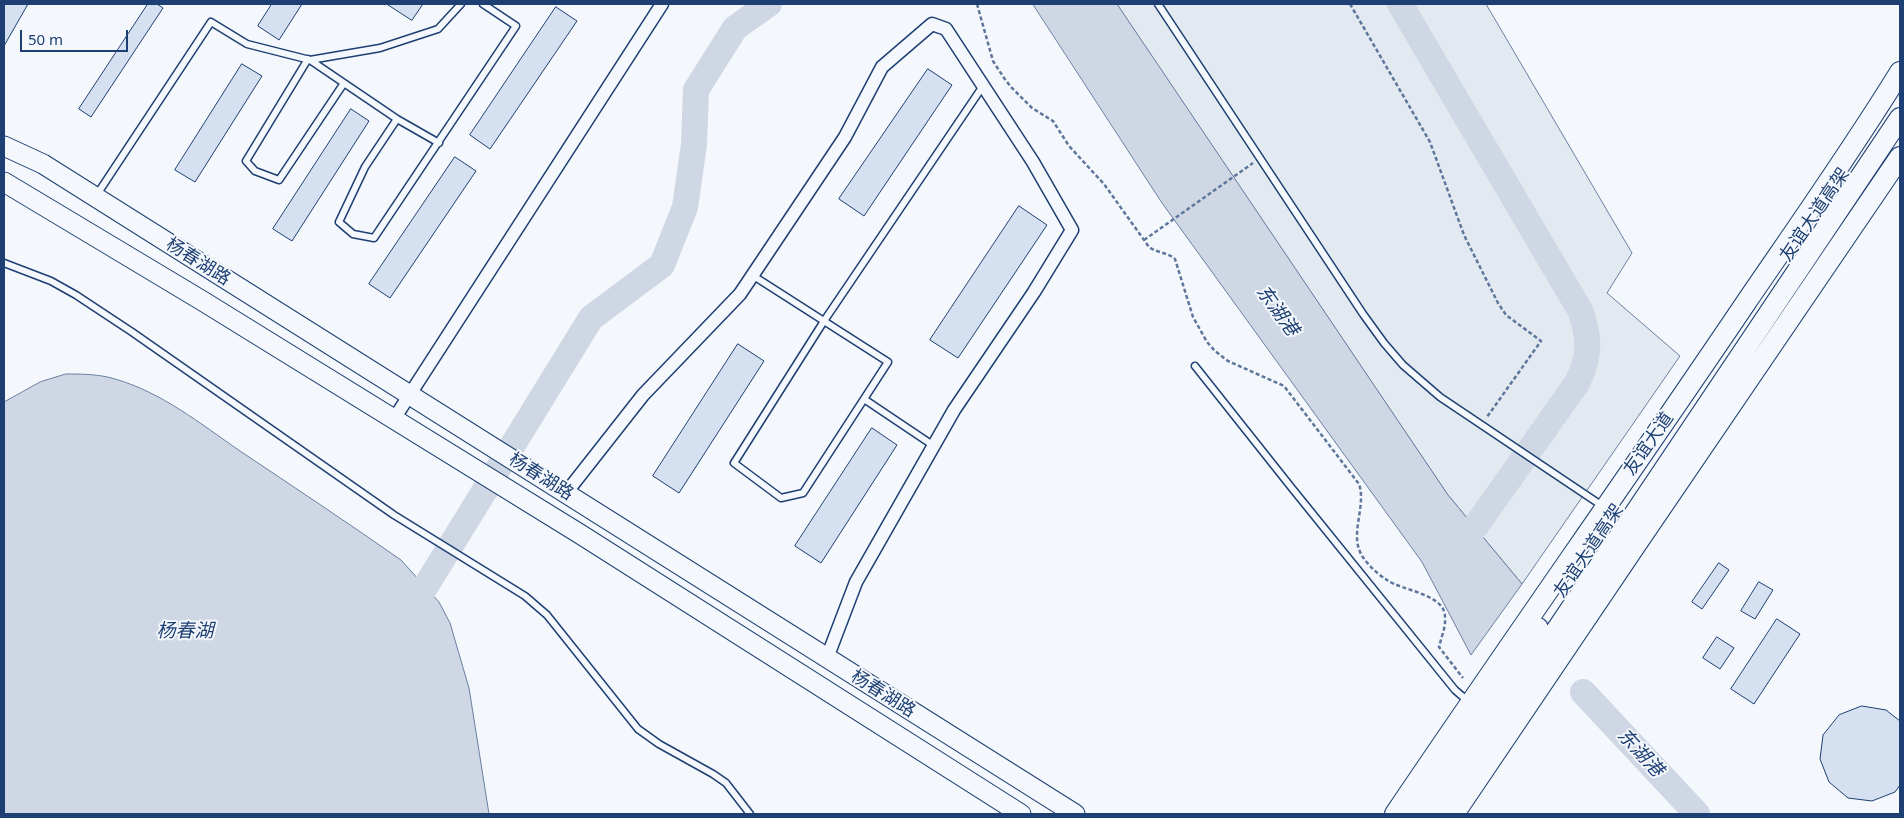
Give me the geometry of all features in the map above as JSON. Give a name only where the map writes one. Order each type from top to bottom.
[{"type":"main road","name":"友谊大道","points":[[1394,814],[1857,140],[1900,72]]},
{"type":"main road","name":"友谊大道高架","points":[[1412,814],[1900,89]]},
{"type":"main road","name":"友谊大道高架","points":[[1433,814],[1900,118]]},
{"type":"main road","name":"杨春湖路","points":[[4,146],[43,164],[96,197],[1074,814]]},
{"type":"main road","points":[[1454,814],[1900,157]]},
{"type":"main road","name":"杨春湖路","points":[[4,182],[201,300],[539,508],[1021,814]]},
{"type":"street","points":[[394,419],[408,394],[662,4]]},
{"type":"street","points":[[558,488],[643,395],[740,294],[845,137],[882,67],[932,24],[946,29],[1033,162],[1072,230],[1034,292],[954,410],[856,582],[827,658]]},
{"type":"lane","points":[[344,83],[279,180],[255,171],[246,161],[309,59],[380,48],[438,29],[461,4]]},
{"type":"lane","points":[[397,119],[365,167],[339,222],[353,234],[374,238],[516,26],[483,4]]},
{"type":"lane","points":[[1158,4],[1363,314],[1403,365],[1427,386],[1482,425],[1605,508]]},
{"type":"lane","points":[[96,197],[211,22],[247,44],[309,59],[397,119],[439,143]]},
{"type":"lane","points":[[752,275],[824,321],[888,362],[803,493],[781,498],[734,463],[824,321],[983,86]]},
{"type":"lane","points":[[4,263],[51,281],[76,295],[140,337],[394,515],[525,596],[546,615],[638,729],[659,744],[726,783],[750,814]]},
{"type":"lane","points":[[1196,366],[1454,690],[1470,702]]},
{"type":"lane","points":[[864,399],[934,446]]},
{"type":"path","points":[[978,4],[993,61],[1004,78],[1032,108],[1052,121],[1069,146],[1104,184],[1151,249],[1168,254],[1175,259],[1193,317],[1198,329],[1211,346],[1228,361],[1284,386],[1359,484],[1361,495],[1358,548],[1367,561],[1387,581],[1432,598],[1442,606],[1446,618],[1439,647],[1463,678]]},
{"type":"path","points":[[1350,4],[1430,142],[1460,227],[1498,303],[1506,315],[1541,340],[1482,425]]},
{"type":"path","points":[[1144,240],[1260,158]]},
{"type":"shaded area","points":[[1117,4],[1486,4],[1632,253],[1607,293],[1680,356],[1522,584],[1448,495]]},
{"type":"water","points":[[1033,4],[1117,4],[1448,495],[1522,584],[1471,655],[1422,562],[1162,203]]},
{"type":"water","name":"杨春湖","points":[[66,374],[109,377],[164,400],[401,560],[439,602],[450,623],[469,688],[489,814],[4,814],[4,402],[40,382]]},
{"type":"building","points":[[4,4],[28,4],[4,46]]},
{"type":"building","points":[[148,4],[157,4],[163,8],[91,117],[79,109]]},
{"type":"building","points":[[272,4],[302,4],[279,40],[258,26]]},
{"type":"building","points":[[387,4],[423,4],[412,20]]},
{"type":"building","points":[[556,7],[577,21],[490,149],[470,135]]},
{"type":"building","points":[[242,64],[262,76],[195,182],[175,170]]},
{"type":"building","points":[[928,69],[952,85],[864,216],[839,199]]},
{"type":"building","points":[[351,109],[369,121],[292,241],[273,229]]},
{"type":"building","points":[[455,157],[476,171],[390,298],[369,284]]},
{"type":"building","points":[[1019,206],[1047,225],[958,358],[930,340]]},
{"type":"building","points":[[738,344],[764,361],[679,493],[653,476]]},
{"type":"building","points":[[872,428],[897,445],[821,563],[795,546]]},
{"type":"building","points":[[1719,563],[1729,570],[1702,609],[1692,602]]},
{"type":"building","points":[[1759,582],[1773,590],[1755,619],[1741,611]]},
{"type":"building","points":[[1777,619],[1800,634],[1754,704],[1731,689]]},
{"type":"building","points":[[1717,637],[1734,648],[1720,669],[1703,658]]},
{"type":"building","points":[[1862,706],[1886,710],[1900,721],[1900,785],[1895,792],[1872,801],[1848,798],[1829,782],[1820,759],[1823,735],[1839,715]]},
{"type":"waterway","points":[[408,615],[591,318],[662,265],[685,207],[694,144],[696,90],[735,28],[769,4]]},
{"type":"waterway","points":[[1400,4],[1581,312],[1587,340],[1584,365],[1577,383],[1456,554]]},
{"type":"waterway","name":"东湖港","points":[[1583,692],[1697,814]]}]
